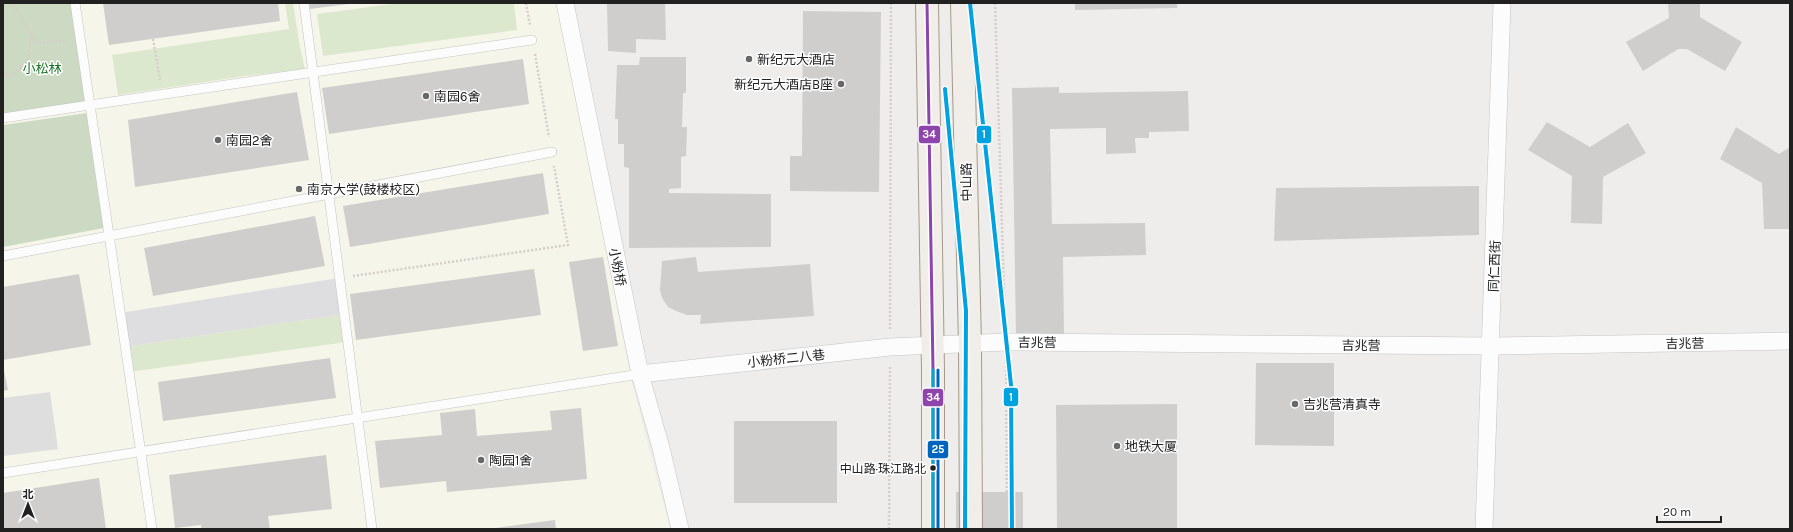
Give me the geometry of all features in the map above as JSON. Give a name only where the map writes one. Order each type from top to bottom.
[{"type":"main road","points":[[927,3],[933,346],[932,529]]},
{"type":"main road","points":[[970,344],[971,529]]},
{"type":"street","name":"小粉桥","points":[[565,3],[640,374],[661,448],[680,529]]},
{"type":"street","name":"同仁西街","points":[[1484,529],[1502,3]]},
{"type":"street","name":"吉兆营","points":[[933,346],[1006,342],[1491,346],[1790,341]]},
{"type":"street","name":"小粉桥二八巷","points":[[640,374],[890,347],[933,346]]},
{"type":"lane","points":[[75,3],[152,529]]},
{"type":"lane","points":[[304,3],[372,529]]},
{"type":"lane","points":[[962,3],[970,344]]},
{"type":"lane","points":[[3,118],[532,40]]},
{"type":"lane","points":[[3,256],[552,152]]},
{"type":"lane","points":[[3,473],[640,374]]},
{"type":"path","points":[[9,3],[17,10],[36,43],[80,39]]},
{"type":"path","points":[[339,278],[568,245],[526,3]]},
{"type":"path","points":[[889,529],[891,3]]},
{"type":"path","points":[[995,3],[1006,342],[1007,529]]},
{"type":"path","points":[[3,74],[13,76],[28,59],[32,36]]},
{"type":"path","points":[[153,39],[162,94]]},
{"type":"shaded area","name":"南京大学(鼓楼校区)","points":[[3,3],[559,3],[630,375],[670,529],[3,529]]},
{"type":"shaded area","points":[[339,278],[344,314],[125,347],[120,313]]},
{"type":"shaded area","points":[[50,392],[58,449],[3,456],[3,398]]},
{"type":"green space","name":"小松林","points":[[3,3],[72,3],[86,101],[3,114]]},
{"type":"green space","points":[[285,3],[293,3],[305,69],[245,76],[118,95],[112,55],[289,29]]},
{"type":"green space","points":[[399,3],[514,3],[517,30],[323,56],[317,14]]},
{"type":"green space","points":[[87,113],[104,228],[3,247],[3,125]]},
{"type":"green space","points":[[344,314],[347,342],[129,372],[125,347]]},
{"type":"building","points":[[103,3],[278,3],[280,21],[109,45]]},
{"type":"building","points":[[309,3],[349,3],[349,4],[310,9]]},
{"type":"building","points":[[607,3],[665,3],[666,40],[636,39],[636,53],[608,51]]},
{"type":"building","points":[[1075,3],[1177,3],[1177,8],[1075,10]]},
{"type":"building","points":[[1668,3],[1700,3],[1700,17],[1742,42],[1725,71],[1687,49],[1678,49],[1643,71],[1626,42],[1669,18]]},
{"type":"building","name":"新纪元大酒店B座","points":[[803,11],[881,12],[879,192],[790,191],[790,156],[802,156]]},
{"type":"building","points":[[640,57],[686,57],[686,93],[683,93],[682,127],[687,127],[686,156],[681,157],[681,188],[669,189],[669,193],[771,194],[771,247],[629,248],[629,168],[624,167],[624,144],[618,144],[618,119],[615,119],[617,65],[639,65]]},
{"type":"building","name":"南园6舍","points":[[523,59],[529,104],[329,134],[322,88]]},
{"type":"building","points":[[1059,87],[1059,93],[1188,91],[1189,131],[1149,132],[1149,138],[1135,138],[1136,153],[1106,154],[1106,128],[1050,129],[1052,224],[1145,223],[1146,255],[1063,257],[1064,334],[1016,335],[1012,88]]},
{"type":"building","name":"南园2舍","points":[[297,92],[309,160],[135,187],[128,120]]},
{"type":"building","points":[[1547,122],[1590,147],[1628,123],[1646,153],[1603,177],[1602,224],[1571,223],[1572,176],[1528,150]]},
{"type":"building","points":[[1736,127],[1779,154],[1790,147],[1790,229],[1764,229],[1762,183],[1720,159]]},
{"type":"building","points":[[543,173],[549,214],[350,247],[343,206]]},
{"type":"building","points":[[1479,186],[1479,235],[1274,241],[1276,188]]},
{"type":"building","points":[[315,216],[325,266],[153,296],[144,248]]},
{"type":"building","points":[[603,257],[618,346],[583,351],[569,262]]},
{"type":"building","points":[[696,257],[698,272],[810,264],[814,316],[700,324],[701,315],[687,315],[668,307],[662,298],[660,290],[662,261]]},
{"type":"building","points":[[534,269],[541,315],[356,340],[350,294]]},
{"type":"building","points":[[79,274],[91,345],[3,360],[3,287]]},
{"type":"building","points":[[330,358],[336,398],[163,421],[158,382]]},
{"type":"building","name":"吉兆营清真寺","points":[[1256,363],[1334,363],[1334,446],[1255,445]]},
{"type":"building","points":[[3,365],[8,390],[3,391]]},
{"type":"building","name":"地铁大厦","points":[[1177,404],[1177,529],[1057,529],[1056,405]]},
{"type":"building","name":"陶园1舍","points":[[581,408],[587,479],[447,492],[446,481],[380,488],[375,441],[442,435],[440,413],[475,409],[477,436],[552,430],[550,411]]},
{"type":"building","points":[[734,421],[837,421],[837,503],[734,503]]},
{"type":"building","points":[[326,455],[332,509],[268,516],[270,529],[201,529],[201,525],[175,528],[169,475]]},
{"type":"building","points":[[99,478],[106,529],[3,529],[3,493]]},
{"type":"building","points":[[956,492],[1023,492],[1023,529],[956,529]]},
{"type":"building","points":[[555,520],[556,529],[496,529],[496,528]]},
{"type":"transit line","name":"34","points":[[927,3],[933,370],[933,529]]},
{"type":"transit line","name":"1","points":[[970,3],[1011,385],[1012,529]]},
{"type":"transit line","name":"1","points":[[945,89],[966,311],[965,529]]},
{"type":"transit line","name":"1","points":[[933,370],[933,529]]},
{"type":"transit line","name":"25","points":[[938,370],[938,529]]},
{"type":"place","name":"新纪元大酒店","points":[[749,59]]},
{"type":"place","name":"新纪元大酒店B座","points":[[841,84]]},
{"type":"place","name":"南园6舍","points":[[426,96]]},
{"type":"place","name":"南园2舍","points":[[218,140]]},
{"type":"place","name":"南京大学(鼓楼校区)","points":[[299,189]]},
{"type":"place","name":"吉兆营清真寺","points":[[1295,404]]},
{"type":"place","name":"地铁大厦","points":[[1117,446]]},
{"type":"place","name":"陶园1舍","points":[[481,460]]},
{"type":"place","name":"中山路·珠江路北","points":[[933,468]]}]
